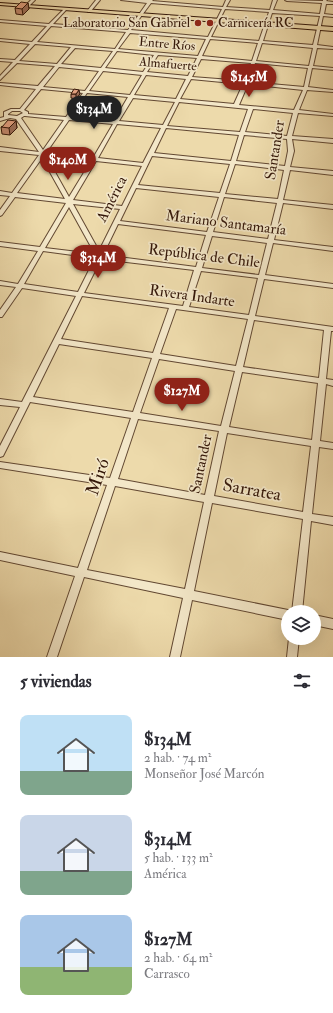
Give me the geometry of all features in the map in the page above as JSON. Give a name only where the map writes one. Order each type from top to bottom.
[{"type":"main road","points":[[0,4],[333,29]]},
{"type":"street","points":[[27,6],[33,0]]},
{"type":"street","points":[[89,10],[98,0]]},
{"type":"street","points":[[123,0],[333,16]]},
{"type":"street","name":"América","points":[[0,454],[228,0]]},
{"type":"street","points":[[236,106],[246,83],[275,0]]},
{"type":"street","points":[[287,0],[325,1],[333,3]]},
{"type":"street","points":[[0,214],[150,1]]},
{"type":"street","name":"Santander","points":[[175,657],[224,429],[280,202],[291,151],[289,137],[296,111],[306,88],[325,1]]},
{"type":"street","points":[[0,79],[65,9]]},
{"type":"street","points":[[12,22],[19,16]]},
{"type":"street","points":[[0,21],[333,48]]},
{"type":"street","name":"Entre Ríos","points":[[0,40],[333,69]]},
{"type":"street","points":[[21,110],[74,46]]},
{"type":"street","points":[[0,316],[20,286],[156,54]]},
{"type":"street","name":"Almafuerte","points":[[0,60],[190,76],[333,91]]},
{"type":"street","points":[[0,84],[333,115]]},
{"type":"street","points":[[185,309],[208,234],[251,107]]},
{"type":"street","points":[[9,118],[11,110],[21,110],[25,112],[25,114]]},
{"type":"street","points":[[0,112],[9,118]]},
{"type":"street","points":[[0,120],[18,118],[25,114],[164,128],[242,132],[333,141]]},
{"type":"street","points":[[18,118],[42,153],[99,256]]},
{"type":"street","points":[[0,149],[145,165]]},
{"type":"street","points":[[151,154],[333,173]]},
{"type":"street","points":[[135,186],[333,207]]},
{"type":"street","points":[[0,193],[124,208]]},
{"type":"street","name":"Mariano Santamaría","points":[[116,222],[333,249]]},
{"type":"street","name":"República de Chile","points":[[0,244],[333,286]]},
{"type":"street","name":"Rivera Indarte","points":[[0,284],[331,329]]},
{"type":"street","name":"Miró","points":[[52,657],[173,307]]},
{"type":"street","points":[[298,605],[322,381],[331,329]]},
{"type":"street","points":[[57,341],[333,383]]},
{"type":"street","points":[[0,402],[26,402],[136,414],[333,446]]},
{"type":"street","name":"Sarratea","points":[[0,465],[113,482],[333,521]]},
{"type":"street","points":[[0,556],[81,574],[281,614]]},
{"type":"street","points":[[321,621],[333,624]]},
{"type":"street","points":[[292,657],[293,645]]},
{"type":"building","points":[[21,2],[28,3],[22,9],[15,8]]},
{"type":"building","points":[[74,89],[79,90],[76,94],[71,94]]},
{"type":"building","points":[[8,120],[16,121],[9,128],[1,127],[2,127]]},
{"type":"place","name":"Laboratorio San Gabriel","points":[[198,23]]},
{"type":"place","name":"Carnicería RC","points":[[210,23]]}]
